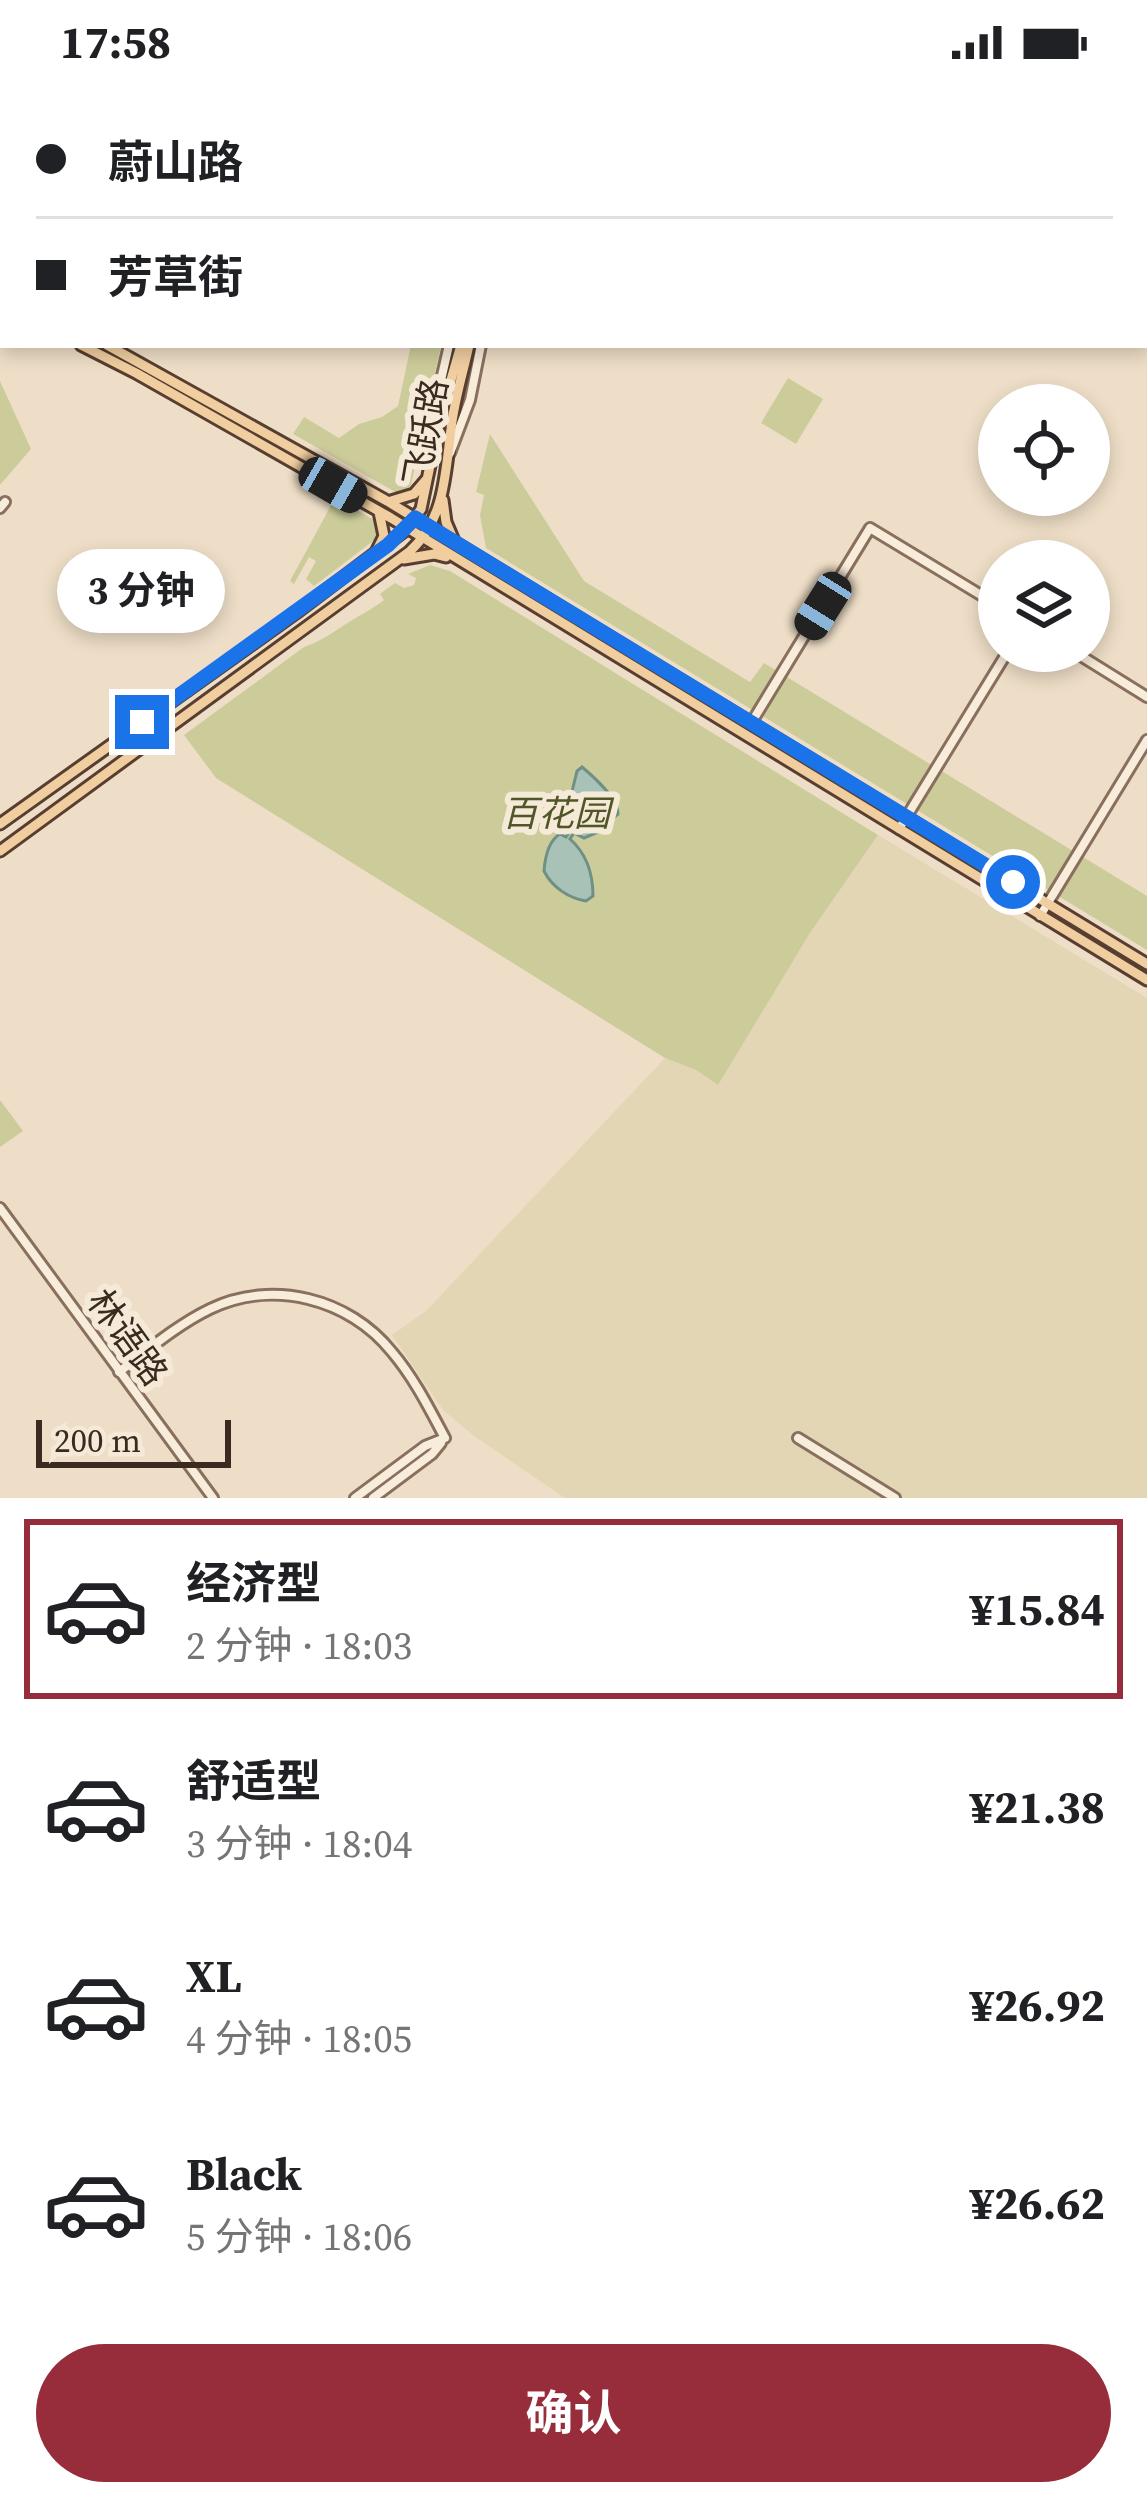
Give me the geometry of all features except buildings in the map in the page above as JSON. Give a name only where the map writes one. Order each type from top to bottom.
[{"type":"main road","points":[[86,348],[424,538],[1147,980]]},
{"type":"main road","points":[[112,348],[387,501],[1147,964]]},
{"type":"main road","name":"飞跃路","points":[[0,824],[407,529],[421,508],[439,422],[464,348]]},
{"type":"main road","name":"飞跃路","points":[[0,851],[424,538],[442,492],[464,348]]},
{"type":"main road","points":[[387,501],[414,494],[426,481]]},
{"type":"main road","points":[[442,492],[454,541]]},
{"type":"main road","points":[[374,555],[384,536],[379,512]]},
{"type":"main road","points":[[398,560],[434,554],[455,559]]},
{"type":"main road","points":[[285,620],[296,636]]},
{"type":"street","points":[[439,422],[436,402],[448,348]]},
{"type":"street","points":[[449,454],[470,400],[480,348]]},
{"type":"street","points":[[744,734],[870,527],[978,593]]},
{"type":"street","points":[[899,829],[995,672]]},
{"type":"street","points":[[1107,672],[1147,697]]},
{"type":"street","points":[[1040,916],[1147,740]]},
{"type":"street","name":"林语路","points":[[0,1208],[213,1498]]},
{"type":"street","points":[[119,1372],[211,1309],[240,1298],[296,1294],[362,1324],[389,1348],[446,1438]]},
{"type":"street","points":[[355,1498],[425,1446],[446,1438]]},
{"type":"street","points":[[373,1498],[446,1438]]},
{"type":"street","points":[[798,1438],[896,1498]]},
{"type":"shaded area","points":[[582,767],[610,795],[618,814],[596,833],[584,838],[574,833],[570,839],[590,872],[593,896],[586,901],[561,891],[544,871],[553,841],[570,831],[559,820]]},
{"type":"shaded area","points":[[878,835],[1147,998],[1147,1498],[565,1498],[443,1410],[392,1335],[426,1311],[665,1058],[717,1084],[810,933]]},
{"type":"green space","points":[[410,348],[440,348],[411,485],[405,491],[397,493],[293,434],[304,417],[339,438],[398,406]]},
{"type":"green space","points":[[788,378],[823,399],[796,444],[761,423]]},
{"type":"green space","points":[[0,381],[31,449],[0,485]]},
{"type":"green space","points":[[490,434],[584,581],[750,682],[764,663],[1147,896],[1147,950],[486,548],[480,515],[484,495],[476,492]]},
{"type":"green space","points":[[335,498],[376,521],[377,538],[314,586],[306,579],[316,561],[309,557],[294,584],[290,581]]},
{"type":"green space","name":"百花园","points":[[430,565],[450,571],[878,835],[810,933],[718,1085],[665,1058],[216,778],[184,735],[304,647],[380,603],[384,600],[380,594],[395,583],[404,588],[414,585],[416,578],[408,574]]},
{"type":"green space","points":[[0,1100],[23,1131],[0,1147]]},
{"type":"route","points":[[142,722],[388,545],[415,518],[1013,882]]}]
